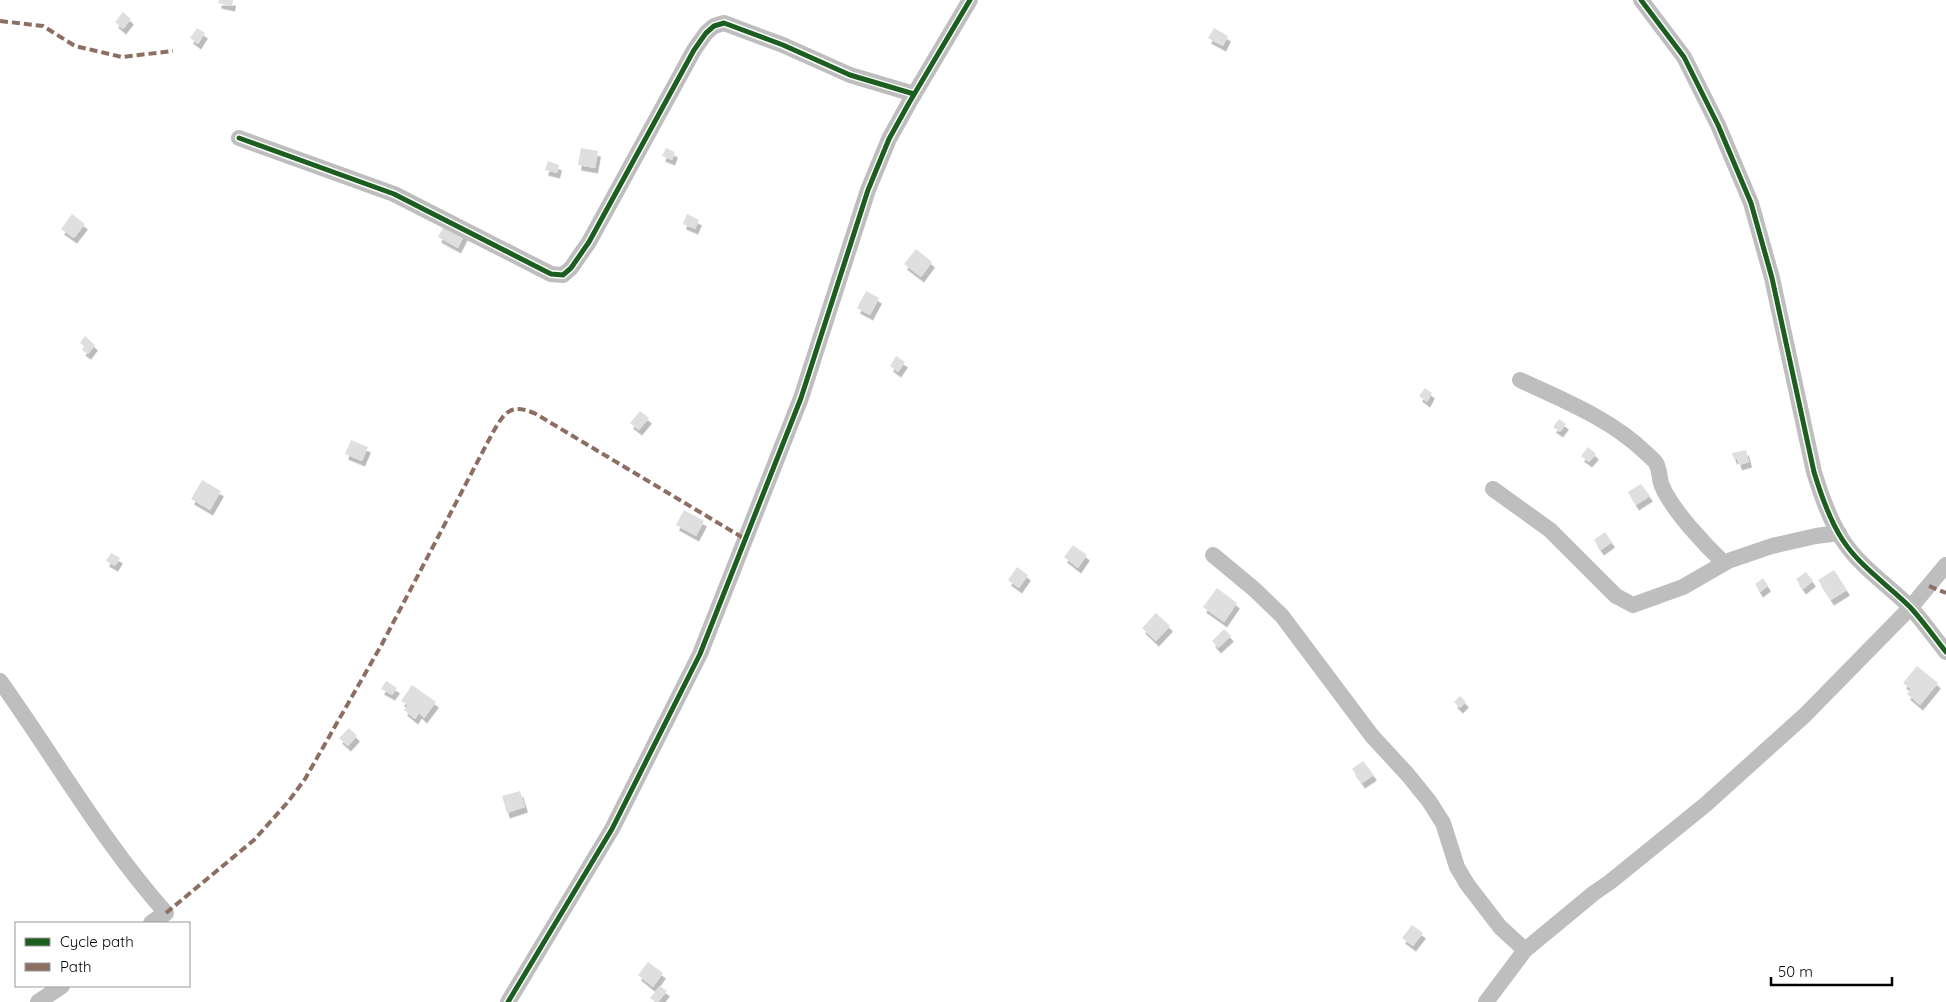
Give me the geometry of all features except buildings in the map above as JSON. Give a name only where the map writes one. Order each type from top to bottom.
[{"type":"street","points":[[508,1002],[612,829],[700,654],[801,398],[868,190],[889,140],[970,0]]},
{"type":"street","points":[[1641,0],[1684,57],[1718,125],[1751,203],[1772,278],[1814,472],[1823,501],[1839,533],[1854,553],[1910,608],[1946,652]]},
{"type":"street","points":[[240,138],[394,194],[551,274],[563,275],[571,268],[589,242],[694,50],[706,33],[714,26],[724,23],[739,28],[850,75],[914,94]]},
{"type":"street","points":[[1520,380],[1612,426],[1633,440],[1657,464],[1662,486],[1680,514],[1706,546],[1724,563]]},
{"type":"street","points":[[1494,489],[1550,530],[1616,596],[1634,605],[1683,587],[1724,563],[1772,546],[1839,533]]},
{"type":"street","points":[[1214,556],[1254,589],[1282,616],[1372,736],[1429,801],[1443,823],[1457,867],[1467,884],[1500,927],[1525,950]]},
{"type":"street","points":[[1486,1002],[1525,950],[1697,811],[1805,715],[1910,608],[1946,565]]},
{"type":"street","points":[[0,681],[106,839],[166,913],[152,922]]},
{"type":"street","points":[[38,1002],[60,987]]},
{"type":"marked path","points":[[0,21],[43,26],[75,46],[122,57],[173,51]]},
{"type":"marked path","points":[[166,913],[254,840],[288,802],[305,779],[382,644],[492,434],[504,415],[520,409],[536,414],[745,539]]},
{"type":"marked path","points":[[1929,586],[1946,593]]},
{"type":"cycle path","points":[[508,1002],[612,829],[700,654],[801,398],[868,190],[889,139],[970,0]]},
{"type":"cycle path","points":[[1641,0],[1684,57],[1718,125],[1751,203],[1772,278],[1814,472],[1833,523],[1849,549],[1874,575],[1910,607],[1946,652]]},
{"type":"cycle path","points":[[239,138],[394,194],[551,274],[563,275],[571,268],[589,242],[694,50],[706,33],[714,26],[724,23],[783,45],[850,75],[914,94]]}]
